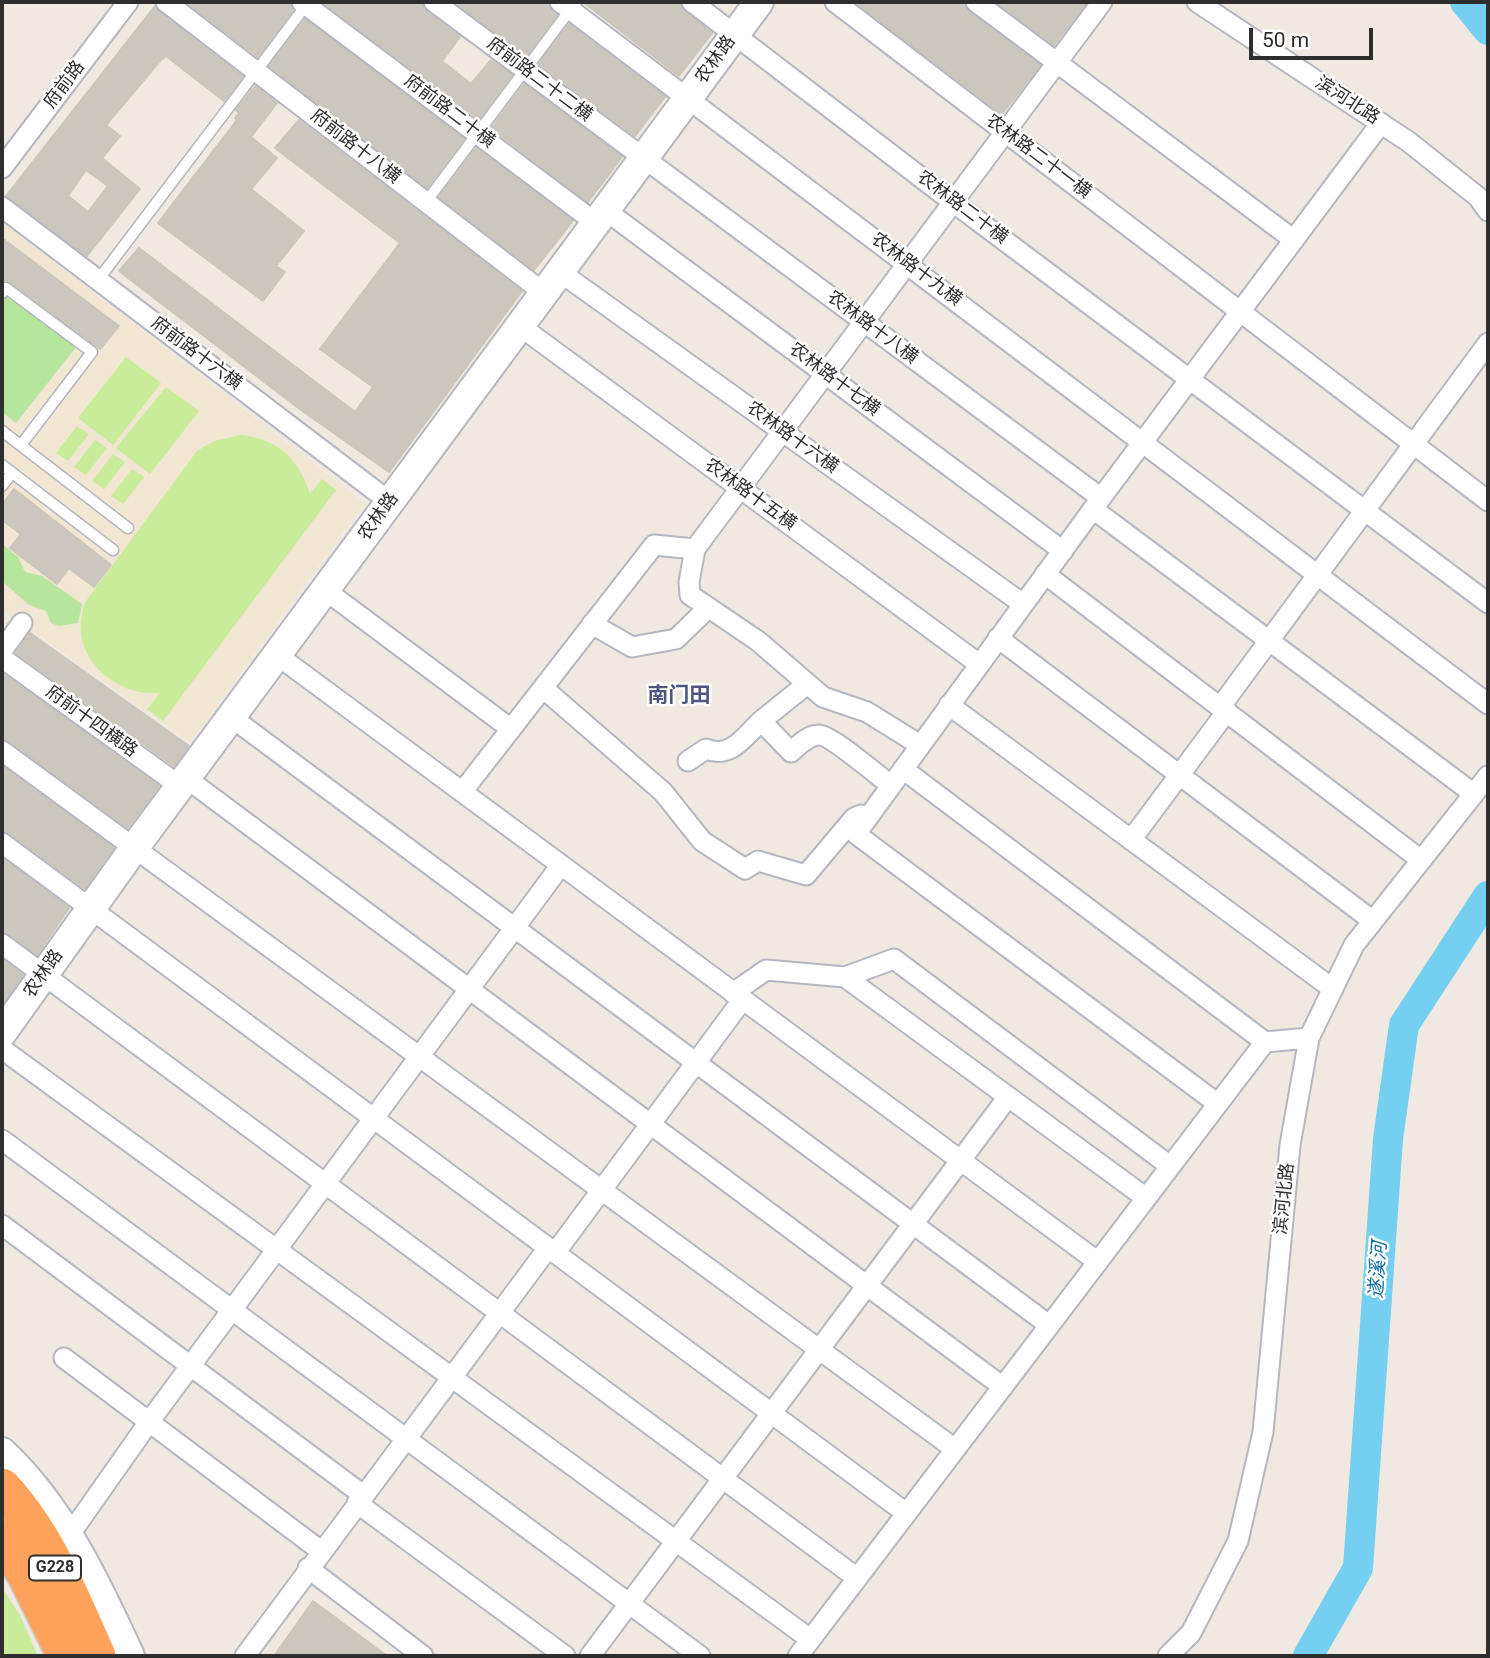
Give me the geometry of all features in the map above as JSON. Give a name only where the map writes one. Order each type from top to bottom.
[{"type":"highway","name":"G228","points":[[2,1487],[23,1509],[65,1585],[97,1656]]},
{"type":"highway","name":"G228","points":[[2,1539],[25,1573],[66,1656]]},
{"type":"street","name":"府前路","points":[[2,168],[128,2]]},
{"type":"street","name":"府前路十八横","points":[[166,2],[426,201],[552,282]]},
{"type":"street","name":"府前路二十二横","points":[[434,2],[644,158]]},
{"type":"street","name":"农林路二十横","points":[[692,2],[953,202],[1488,603]]},
{"type":"street","name":"农林路","points":[[2,1033],[89,909],[759,2]]},
{"type":"street","name":"农林路二十一横","points":[[835,2],[1488,501]]},
{"type":"street","points":[[976,2],[1294,240]]},
{"type":"street","points":[[920,746],[867,712],[822,696],[758,641],[690,595],[689,582],[695,549],[1102,2]]},
{"type":"street","name":"滨河北路","points":[[1197,2],[1381,123],[1469,190],[1488,211]]},
{"type":"street","name":"府前路二十横","points":[[306,3],[477,133],[601,216]]},
{"type":"street","name":"农林路十九横","points":[[569,4],[1488,704]]},
{"type":"street","points":[[1218,1104],[856,834],[1045,573],[1381,123]]},
{"type":"street","name":"农林路十八横","points":[[644,158],[864,322],[1269,641],[1474,794]]},
{"type":"street","name":"府前路十六横","points":[[2,207],[390,502]]},
{"type":"street","name":"农林路十七横","points":[[601,216],[826,374],[1063,551]]},
{"type":"street","name":"农林路十六横","points":[[552,282],[783,431],[1023,604]]},
{"type":"street","name":"农林路十五横","points":[[520,326],[979,664]]},
{"type":"street","points":[[1131,839],[1180,775],[1269,641],[1488,343]]},
{"type":"street","points":[[462,792],[654,545],[695,549]]},
{"type":"street","points":[[1045,573],[1421,860]]},
{"type":"street","points":[[325,590],[511,729]]},
{"type":"street","points":[[592,624],[632,647],[676,639],[708,608]]},
{"type":"street","points":[[2,652],[22,623]]},
{"type":"street","points":[[999,638],[1373,921]]},
{"type":"street","points":[[277,655],[1098,1262]]},
{"type":"street","name":"府前十四横路","points":[[2,658],[183,782],[469,989],[1003,1387]]},
{"type":"street","points":[[688,761],[706,749],[717,753],[731,750],[807,684]]},
{"type":"street","points":[[542,688],[593,733],[622,753],[663,792],[702,841],[745,869],[758,861],[806,875],[854,818],[874,808]]},
{"type":"street","points":[[949,705],[1333,989]]},
{"type":"street","points":[[231,717],[1049,1325]]},
{"type":"street","points":[[761,722],[791,752],[805,740],[818,735],[832,738],[897,777],[1265,1042],[1309,1038]]},
{"type":"street","points":[[2,751],[955,1449]]},
{"type":"street","name":"滨河北路","points":[[1168,1656],[1191,1633],[1238,1541],[1263,1432],[1290,1145],[1309,1038],[1354,945],[1488,776]]},
{"type":"street","points":[[2,843],[906,1513]]},
{"type":"street","points":[[68,1536],[190,1366],[561,865]]},
{"type":"street","points":[[2,944],[858,1578]]},
{"type":"street","points":[[245,1656],[499,1312],[602,1190],[696,1062],[738,996],[766,970],[845,977],[894,959],[1170,1166]]},
{"type":"street","points":[[845,977],[1146,1198]]},
{"type":"street","points":[[797,1656],[1265,1042]]},
{"type":"street","points":[[2,1049],[810,1640]]},
{"type":"street","points":[[590,1656],[1008,1097]]},
{"type":"street","points":[[2,1140],[700,1656]]},
{"type":"street","points":[[2,1225],[190,1366],[565,1656]]},
{"type":"street","points":[[64,1358],[321,1551]]},
{"type":"street","points":[[2,1452],[16,1465],[68,1536],[96,1583],[130,1656]]},
{"type":"street","points":[[308,1568],[423,1656]]},
{"type":"lane","points":[[98,280],[306,3]]},
{"type":"lane","points":[[426,201],[525,70],[569,4]]},
{"type":"lane","points":[[2,293],[6,288],[92,352],[20,445]]},
{"type":"lane","points":[[2,430],[128,528]]},
{"type":"lane","points":[[2,465],[113,550]]},
{"type":"lane","points":[[2,485],[12,473]]},
{"type":"shaded area","points":[[2,222],[364,503],[190,742],[2,609]]},
{"type":"green space","points":[[6,294],[77,346],[16,423],[2,412],[2,300]]},
{"type":"green space","points":[[126,357],[161,383],[113,445],[78,418]]},
{"type":"green space","points":[[166,387],[199,411],[150,474],[116,448]]},
{"type":"green space","points":[[77,426],[89,434],[68,461],[56,453]]},
{"type":"green space","points":[[241,435],[266,441],[285,453],[300,471],[310,494],[322,479],[336,490],[163,721],[147,709],[160,693],[124,687],[109,679],[96,667],[87,653],[82,637],[81,619],[86,601],[197,451],[214,441]]},
{"type":"green space","points":[[95,440],[107,448],[86,475],[74,467]]},
{"type":"green space","points":[[113,454],[125,462],[104,489],[92,481]]},
{"type":"green space","points":[[132,469],[144,477],[123,504],[111,496]]},
{"type":"green space","points":[[2,544],[18,557],[25,572],[42,576],[82,604],[78,623],[59,626],[51,623],[46,611],[29,605],[2,581]]},
{"type":"green space","points":[[2,1588],[20,1615],[38,1656],[2,1656]]},
{"type":"building","points":[[186,2],[289,2],[293,10],[258,57]]},
{"type":"building","points":[[322,2],[422,2],[427,12],[460,37],[442,61],[471,84],[491,60],[512,75],[479,119]]},
{"type":"building","points":[[454,2],[548,2],[557,15],[527,56]]},
{"type":"building","points":[[583,2],[680,2],[685,12],[712,33],[679,76]]},
{"type":"building","points":[[855,2],[964,2],[969,12],[1040,65],[1002,114]]},
{"type":"building","points":[[996,2],[1087,2],[1054,45]]},
{"type":"building","points":[[155,6],[243,77],[224,101],[166,56],[160,61],[106,125],[120,136],[102,158],[140,189],[87,256],[6,196]],"holes":[[[86,170],[108,186],[88,212],[68,196]]]},
{"type":"building","points":[[305,19],[464,139],[427,188],[269,66]]},
{"type":"building","points":[[569,24],[665,97],[635,136],[538,64]]},
{"type":"building","points":[[524,84],[622,157],[588,202],[491,128]]},
{"type":"building","points":[[255,86],[277,103],[251,137],[277,158],[251,189],[304,231],[276,266],[285,272],[263,301],[158,223],[237,120],[235,118],[239,113],[236,110]]},
{"type":"building","points":[[299,120],[522,291],[389,472],[301,410],[119,271],[139,248],[355,412],[373,387],[320,349],[400,243],[275,148]]},
{"type":"building","points":[[476,148],[573,221],[534,270],[439,197]]},
{"type":"building","points":[[2,238],[119,326],[100,349],[10,282],[2,279]]},
{"type":"building","points":[[14,489],[111,565],[94,587],[69,568],[57,584],[10,548],[21,534],[2,520],[2,505]]},
{"type":"building","points":[[30,633],[189,746],[174,766],[16,653]]},
{"type":"building","points":[[2,673],[159,786],[128,828],[9,741],[2,739]]},
{"type":"building","points":[[2,766],[114,848],[85,889],[9,833],[2,831]]},
{"type":"building","points":[[2,858],[69,908],[37,955],[2,932]]},
{"type":"building","points":[[2,959],[23,975],[2,1005]]},
{"type":"building","points":[[313,1601],[387,1656],[274,1656]]},
{"type":"waterway","name":"遂溪河","points":[[1465,2],[1488,30]]},
{"type":"waterway","name":"遂溪河","points":[[1308,1656],[1358,1568],[1388,1139],[1404,1025],[1488,896]]},
{"type":"district","name":"南门田","points":[[679,697]]}]
